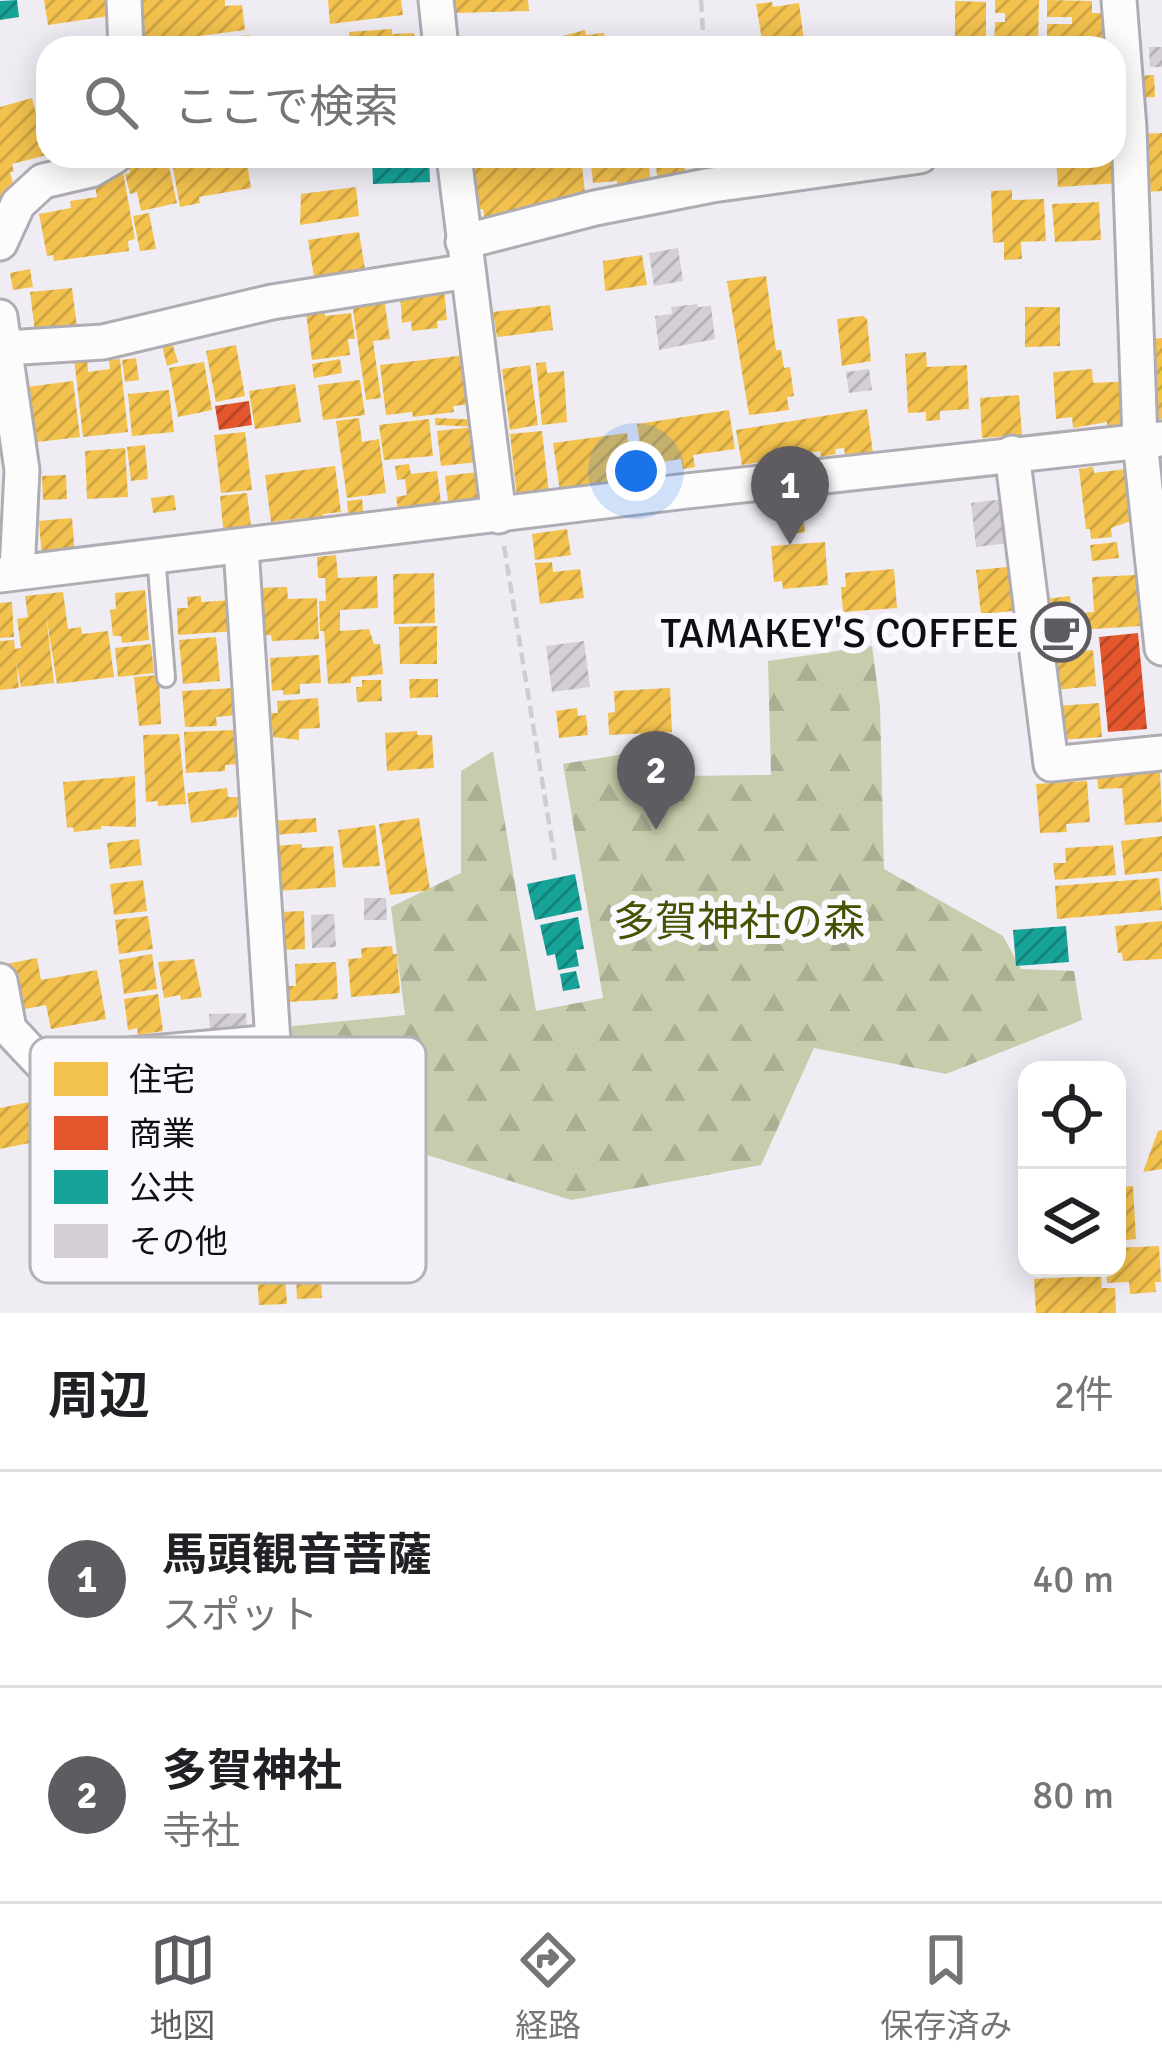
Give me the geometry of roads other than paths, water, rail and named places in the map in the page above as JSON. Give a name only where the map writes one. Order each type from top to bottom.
[{"type":"street","points":[[124,0],[126,36]]},
{"type":"street","points":[[436,0],[440,36]]},
{"type":"street","points":[[1119,0],[1120,36]]},
{"type":"street","points":[[0,243],[18,204],[43,181],[94,168]]},
{"type":"street","points":[[455,168],[499,516]]},
{"type":"street","points":[[834,168],[595,208],[466,256],[103,341],[3,332],[22,470],[8,573],[1151,440]]},
{"type":"street","points":[[1125,168],[1151,440],[1162,648]]},
{"type":"street","points":[[1012,453],[1051,764],[1162,753]]},
{"type":"street","points":[[241,547],[273,1037]]},
{"type":"street","points":[[0,981],[9,1029],[30,1052]]},
{"type":"lane","points":[[156,556],[166,678]]},
{"type":"place","name":"馬頭観音菩薩","points":[[790,545]]},
{"type":"place","name":"TAMAKEY'S COFFEE","points":[[1061,632]]},
{"type":"place","name":"多賀神社","points":[[656,830]]},
{"type":"park label","name":"多賀神社の森","points":[[739,921]]}]
